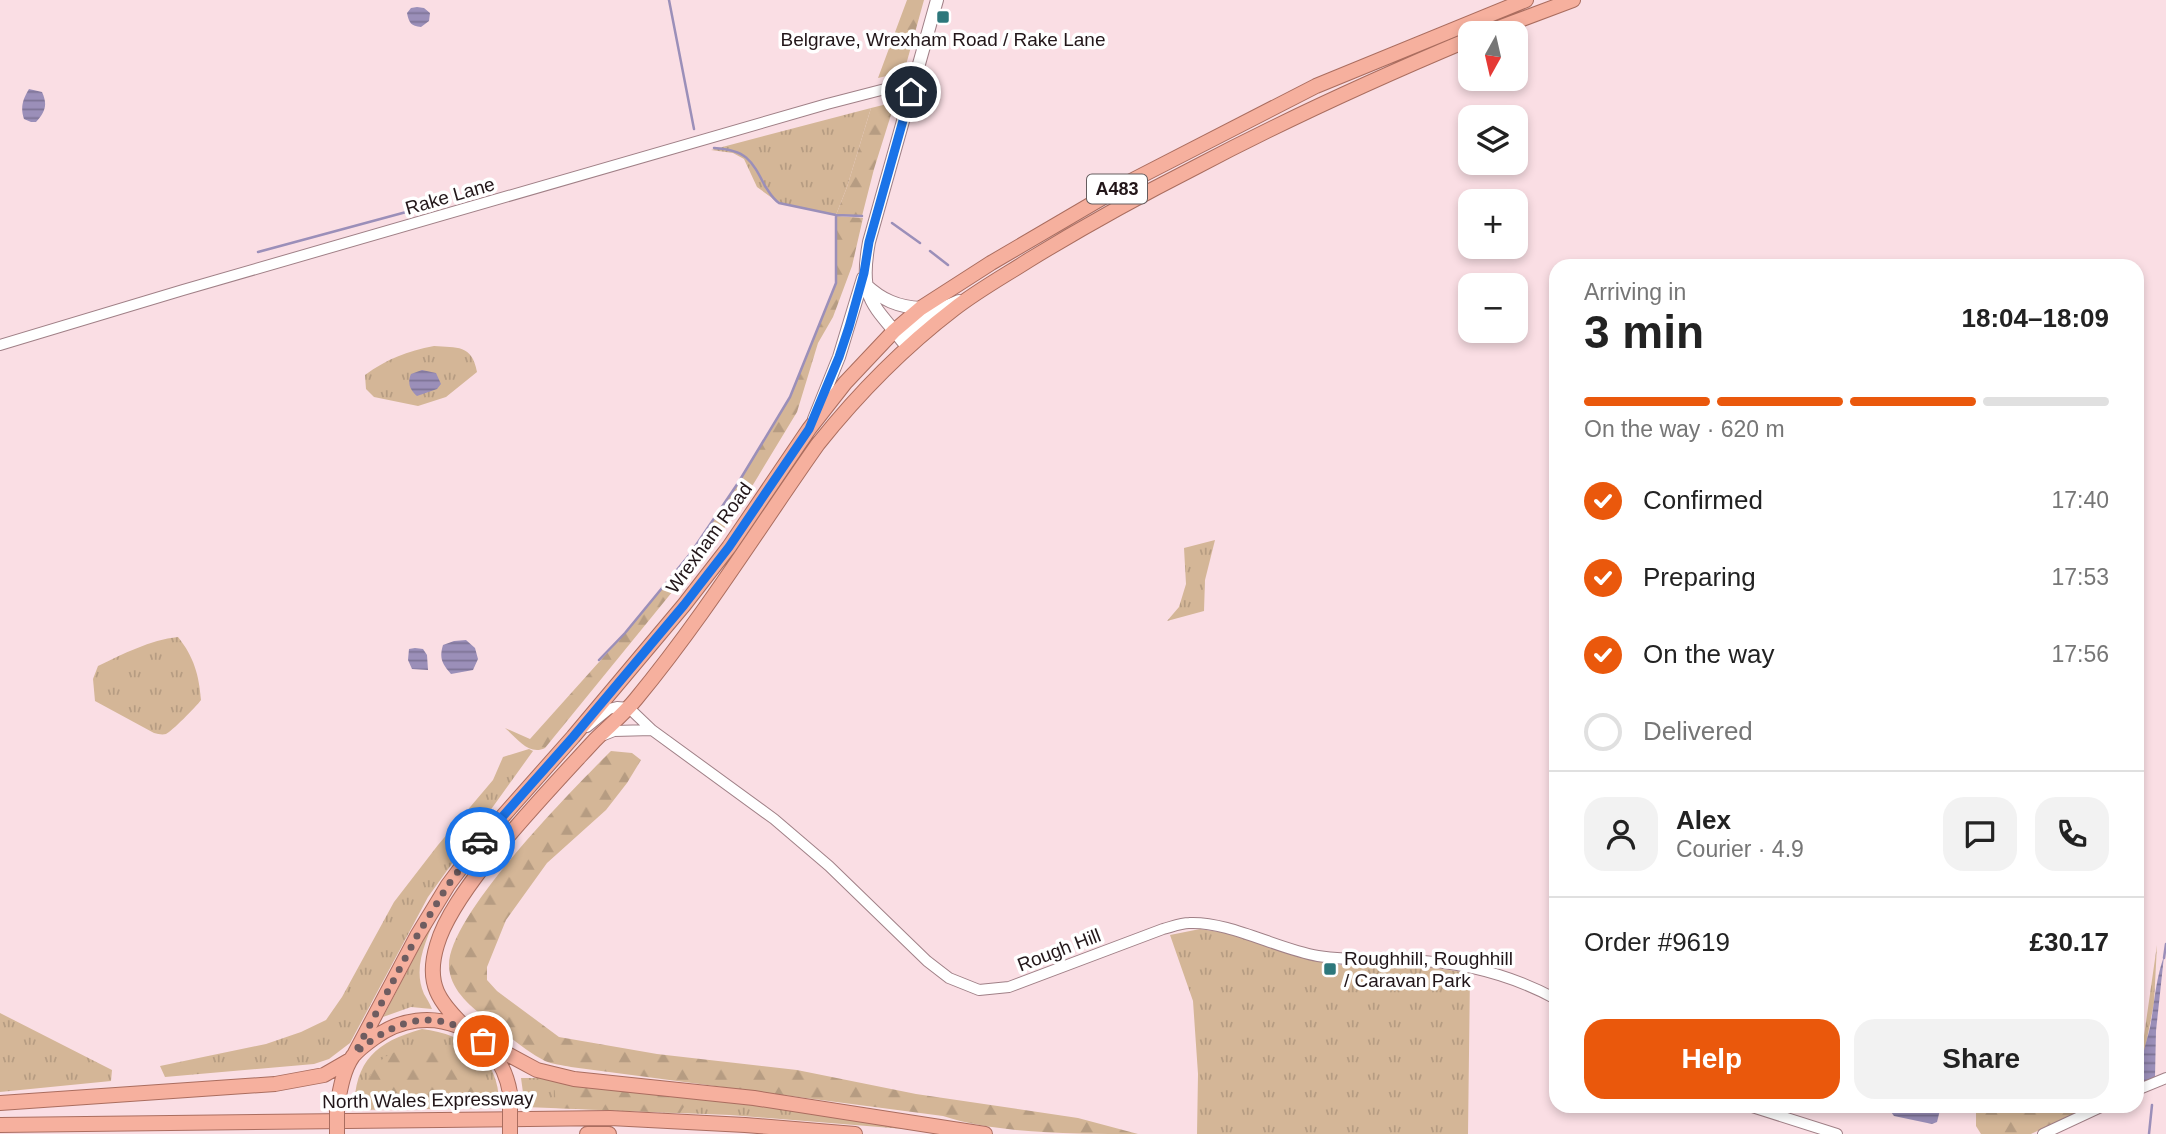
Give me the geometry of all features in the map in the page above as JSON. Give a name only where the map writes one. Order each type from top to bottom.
[{"type":"highway","name":"A483","points":[[901,339],[921,308],[991,263],[1119,188],[1315,86],[1526,0]]},
{"type":"highway","points":[[1517,21],[1573,0]]},
{"type":"highway","name":"A483","points":[[901,339],[1136,197],[1338,97],[1458,44]]},
{"type":"highway","name":"Wrexham Road","points":[[337,1134],[337,1107],[344,1076],[417,936],[448,885],[480,842],[684,605],[729,547],[809,429],[845,383],[901,339]]},
{"type":"highway","name":"Wrexham Road","points":[[483,1041],[466,1028],[439,999],[432,972],[437,942],[467,888],[516,825],[598,737],[629,708],[673,653],[818,444],[901,339]]},
{"type":"highway","points":[[0,1103],[275,1084],[324,1074],[353,1057],[379,1034],[410,1021],[447,1022],[466,1028]]},
{"type":"highway","points":[[483,1041],[501,1064],[507,1079],[510,1093],[510,1134]]},
{"type":"highway","points":[[483,1041],[537,1070],[575,1079],[754,1098],[985,1134]]},
{"type":"highway","name":"North Wales Expressway","points":[[0,1125],[610,1118],[855,1134]]},
{"type":"highway","points":[[587,1134],[609,1134]]},
{"type":"main road","points":[[809,429],[839,357],[865,279],[869,242],[937,0]]},
{"type":"main road","points":[[865,279],[883,299],[894,304],[921,308]]},
{"type":"main road","points":[[865,279],[872,305],[901,339]]},
{"type":"street","name":"Rake Lane","points":[[0,345],[827,104],[885,89],[911,92]]},
{"type":"street","name":"Rough Hill","points":[[629,708],[652,730],[774,819],[830,866],[927,961],[949,978],[979,990],[1009,987],[1163,929],[1188,923],[1215,925],[1314,955],[1339,959],[1428,962],[1470,967],[1506,977],[1549,996]]},
{"type":"street","points":[[573,737],[610,709],[629,708]]},
{"type":"street","points":[[598,737],[614,730],[652,730]]},
{"type":"street","points":[[2144,1087],[2162,1079]]},
{"type":"street","points":[[1771,1113],[1837,1134]]},
{"type":"street","points":[[2043,1134],[2088,1113]]},
{"type":"green space","points":[[907,0],[924,0],[904,72],[878,78]]},
{"type":"green space","points":[[895,102],[862,216],[836,215],[871,108]]},
{"type":"green space","points":[[871,108],[836,215],[779,203],[757,187],[744,159],[733,153],[711,150]]},
{"type":"green space","points":[[836,216],[863,218],[852,266],[833,317],[818,343],[797,412],[734,516],[545,748],[528,748],[505,728],[530,739],[625,633],[690,554],[738,483],[790,397],[836,284]]},
{"type":"green space","points":[[434,346],[467,352],[475,363],[477,372],[446,397],[418,406],[374,397],[366,389],[365,375],[373,369],[398,356]]},
{"type":"green space","points":[[1215,540],[1205,580],[1204,611],[1167,621],[1179,607],[1186,584],[1184,548]]},
{"type":"green space","points":[[178,637],[195,667],[201,700],[169,732],[154,733],[95,701],[93,679],[98,666],[147,644]]},
{"type":"green space","points":[[529,749],[533,751],[428,897],[350,1043],[329,1059],[314,1064],[165,1077],[160,1066],[266,1044],[326,1020],[342,997],[394,902],[493,780],[503,757]]},
{"type":"green space","points":[[611,751],[632,753],[641,760],[606,810],[547,863],[506,920],[487,967],[487,980],[497,991],[559,1037],[657,1054],[797,1070],[916,1094],[1078,1118],[1138,1134],[1013,1130],[943,1116],[571,1067],[545,1061],[524,1048],[478,1012],[458,992],[449,966],[454,944],[489,886],[515,854]]},
{"type":"green space","points":[[437,914],[420,963],[421,984],[432,1009],[411,1007],[383,1017]]},
{"type":"green space","points":[[1200,929],[1226,933],[1315,961],[1347,966],[1427,967],[1470,973],[1468,1134],[1197,1134],[1198,1074],[1193,1001],[1170,935]]},
{"type":"green space","points":[[2157,945],[2154,1003],[2144,1055],[2144,1036]]},
{"type":"green space","points":[[0,1013],[112,1070],[111,1081],[0,1092]]},
{"type":"green space","points":[[422,1029],[454,1037],[478,1052],[488,1063],[494,1076],[499,1108],[354,1110],[359,1078],[371,1056],[392,1040]]},
{"type":"green space","points":[[420,1046],[443,1049],[466,1061],[485,1087],[477,1101],[435,1094],[365,1108],[368,1082],[378,1064],[395,1052]]},
{"type":"green space","points":[[521,1078],[548,1078],[798,1109],[941,1132],[730,1115],[525,1107]]},
{"type":"green space","points":[[554,1079],[691,1096],[680,1113],[556,1108]]},
{"type":"green space","points":[[1976,1113],[2076,1113],[2031,1134],[1981,1134],[1976,1126]]},
{"type":"shaded area","points":[[417,7],[430,13],[429,21],[421,27],[411,23],[407,13],[411,8]]},
{"type":"shaded area","points":[[29,89],[42,92],[45,101],[43,112],[36,122],[24,119],[22,111]]},
{"type":"shaded area","points":[[422,370],[436,373],[441,384],[437,389],[417,396],[409,380],[411,374]]},
{"type":"shaded area","points":[[466,640],[475,648],[478,659],[473,670],[451,674],[442,661],[443,645]]},
{"type":"shaded area","points":[[409,649],[423,649],[427,655],[428,670],[412,669],[408,660]]},
{"type":"shaded area","points":[[2164,956],[2156,1031],[2155,1077],[2144,1082],[2144,1052]]},
{"type":"shaded area","points":[[1892,1113],[1939,1113],[1937,1122],[1932,1124],[1894,1116]]},
{"type":"waterway","points":[[669,0],[694,129]]},
{"type":"waterway","points":[[714,148],[734,151],[746,158],[779,203],[836,215],[862,216]]},
{"type":"waterway","points":[[258,252],[447,201]]},
{"type":"waterway","points":[[599,660],[625,633],[690,554],[738,483],[790,397],[836,283],[836,215]]},
{"type":"waterway","points":[[892,223],[920,243]]},
{"type":"waterway","points":[[930,251],[948,265]]},
{"type":"waterway","points":[[2164,958],[2166,944]]},
{"type":"waterway","points":[[2149,1134],[2152,1105]]},
{"type":"way so far","points":[[480,842],[448,885],[417,936],[355,1053],[379,1034],[410,1021],[447,1022],[466,1028],[483,1041]]},
{"type":"place","name":"Belgrave, Wrexham Road / Rake Lane","points":[[943,17]]},
{"type":"place","name":"Roughhill, Roughhill / Caravan Park","points":[[1330,969]]},
{"type":"route","points":[[480,842],[547,768],[684,605],[729,547],[809,429],[849,327],[864,273],[869,242],[911,92]]}]
